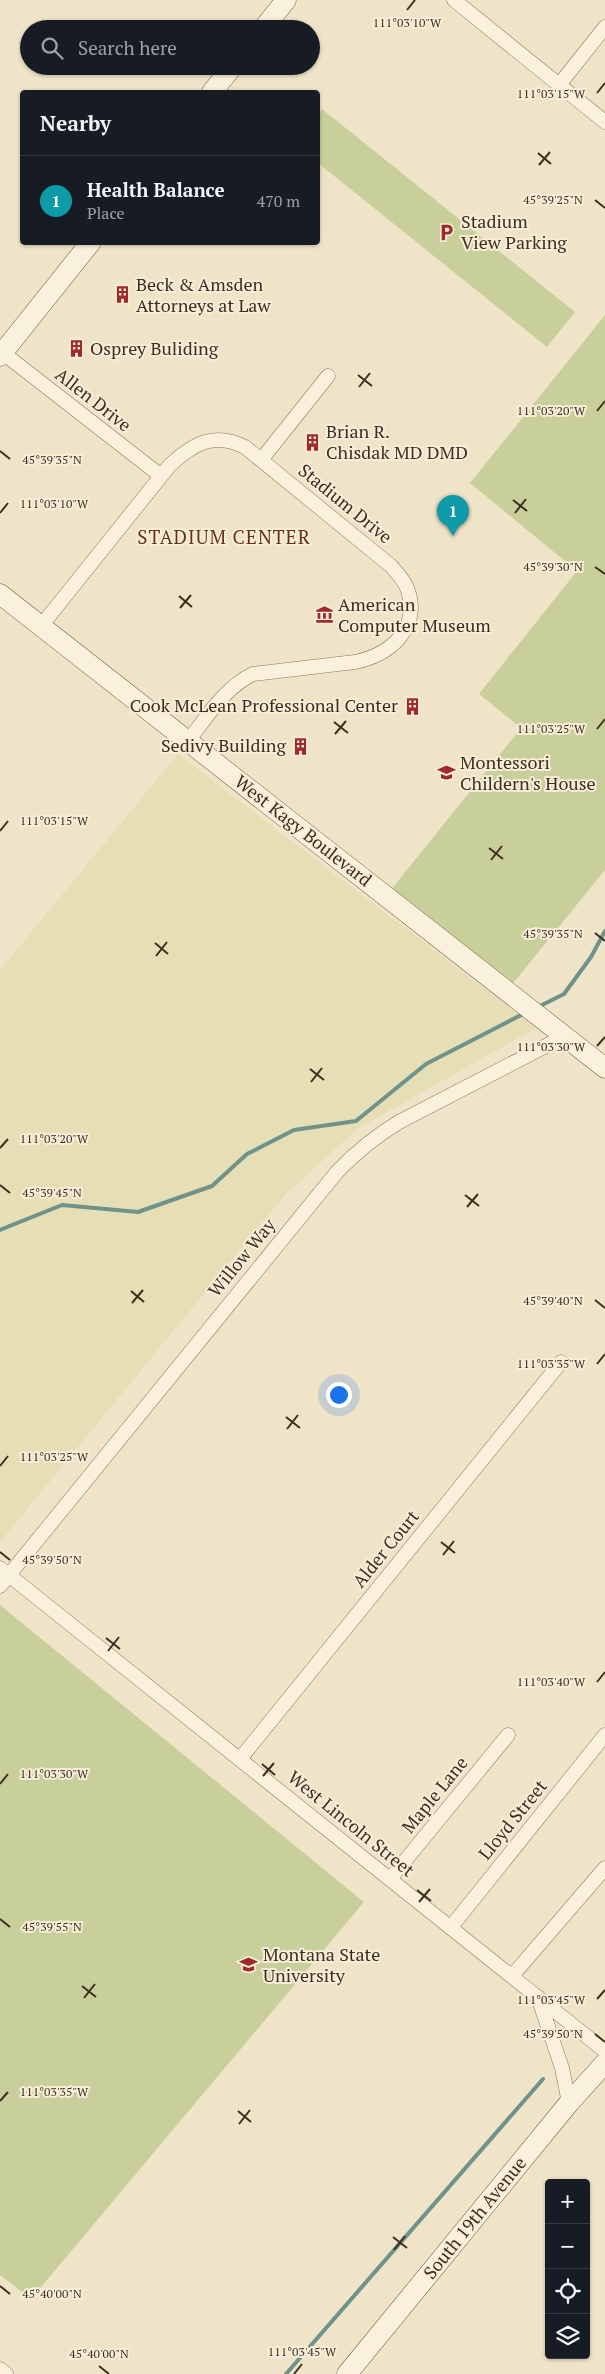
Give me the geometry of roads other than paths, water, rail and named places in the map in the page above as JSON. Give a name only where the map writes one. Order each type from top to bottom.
[{"type":"main road","points":[[270,20],[286,0]]},
{"type":"main road","points":[[214,90],[226,75]]},
{"type":"main road","points":[[1,355],[89,245]]},
{"type":"main road","name":"West Kagy Boulevard","points":[[0,594],[605,1068]]},
{"type":"main road","name":"South 19th Avenue","points":[[347,2374],[569,2103],[605,2063]]},
{"type":"street","points":[[454,0],[605,122]]},
{"type":"street","points":[[559,85],[605,27]]},
{"type":"street","name":"Allen Drive","points":[[1,355],[161,476]]},
{"type":"street","points":[[261,460],[328,376]]},
{"type":"street","name":"Stadium Drive","points":[[41,626],[161,476],[187,449],[209,441],[229,440],[237,443],[261,460],[391,566],[407,589],[410,609],[406,628],[391,648],[367,660],[266,671],[240,680],[188,741]]},
{"type":"street","name":"Willow Way","points":[[3,1576],[349,1159],[373,1138],[399,1122],[565,1036]]},
{"type":"street","name":"Alder Court","points":[[240,1759],[561,1362]]},
{"type":"street","name":"West Lincoln Street","points":[[3,1576],[240,1759],[605,2051]]},
{"type":"street","name":"Maple Lane","points":[[390,1879],[508,1735]]},
{"type":"street","name":"Lloyd Street","points":[[451,1928],[605,1735]]},
{"type":"street","points":[[512,1976],[605,1868]]},
{"type":"street","points":[[538,1997],[562,2068],[569,2103]]},
{"type":"street","points":[[0,2369],[6,2374]]},
{"type":"waterway","points":[[542,1005],[564,994],[591,957],[605,931]]},
{"type":"waterway","points":[[0,1230],[62,1205],[138,1212],[212,1186],[247,1154],[294,1130],[356,1121],[426,1064],[521,1015]]},
{"type":"waterway","points":[[286,2374],[543,2079]]},
{"type":"place","name":"Stadium View Parking","points":[[447,232]]},
{"type":"place","name":"Beck & Amsden Attorneys at Law","points":[[122,295]]},
{"type":"place","name":"Osprey Buliding","points":[[76,349]]},
{"type":"place","name":"Brian R. Chisdak MD DMD","points":[[312,442]]},
{"type":"place","name":"Health Balance","points":[[453,536]]},
{"type":"place","name":"American Computer Museum","points":[[324,615]]},
{"type":"place","name":"Cook McLean Professional Center","points":[[412,706]]},
{"type":"place","name":"Sedivy Building","points":[[300,746]]},
{"type":"place","name":"Montessori Childern's House","points":[[446,773]]},
{"type":"place","name":"Montana State University","points":[[249,1965]]},
{"type":"district","name":"STADIUM CENTER","points":[[224,537]]}]
